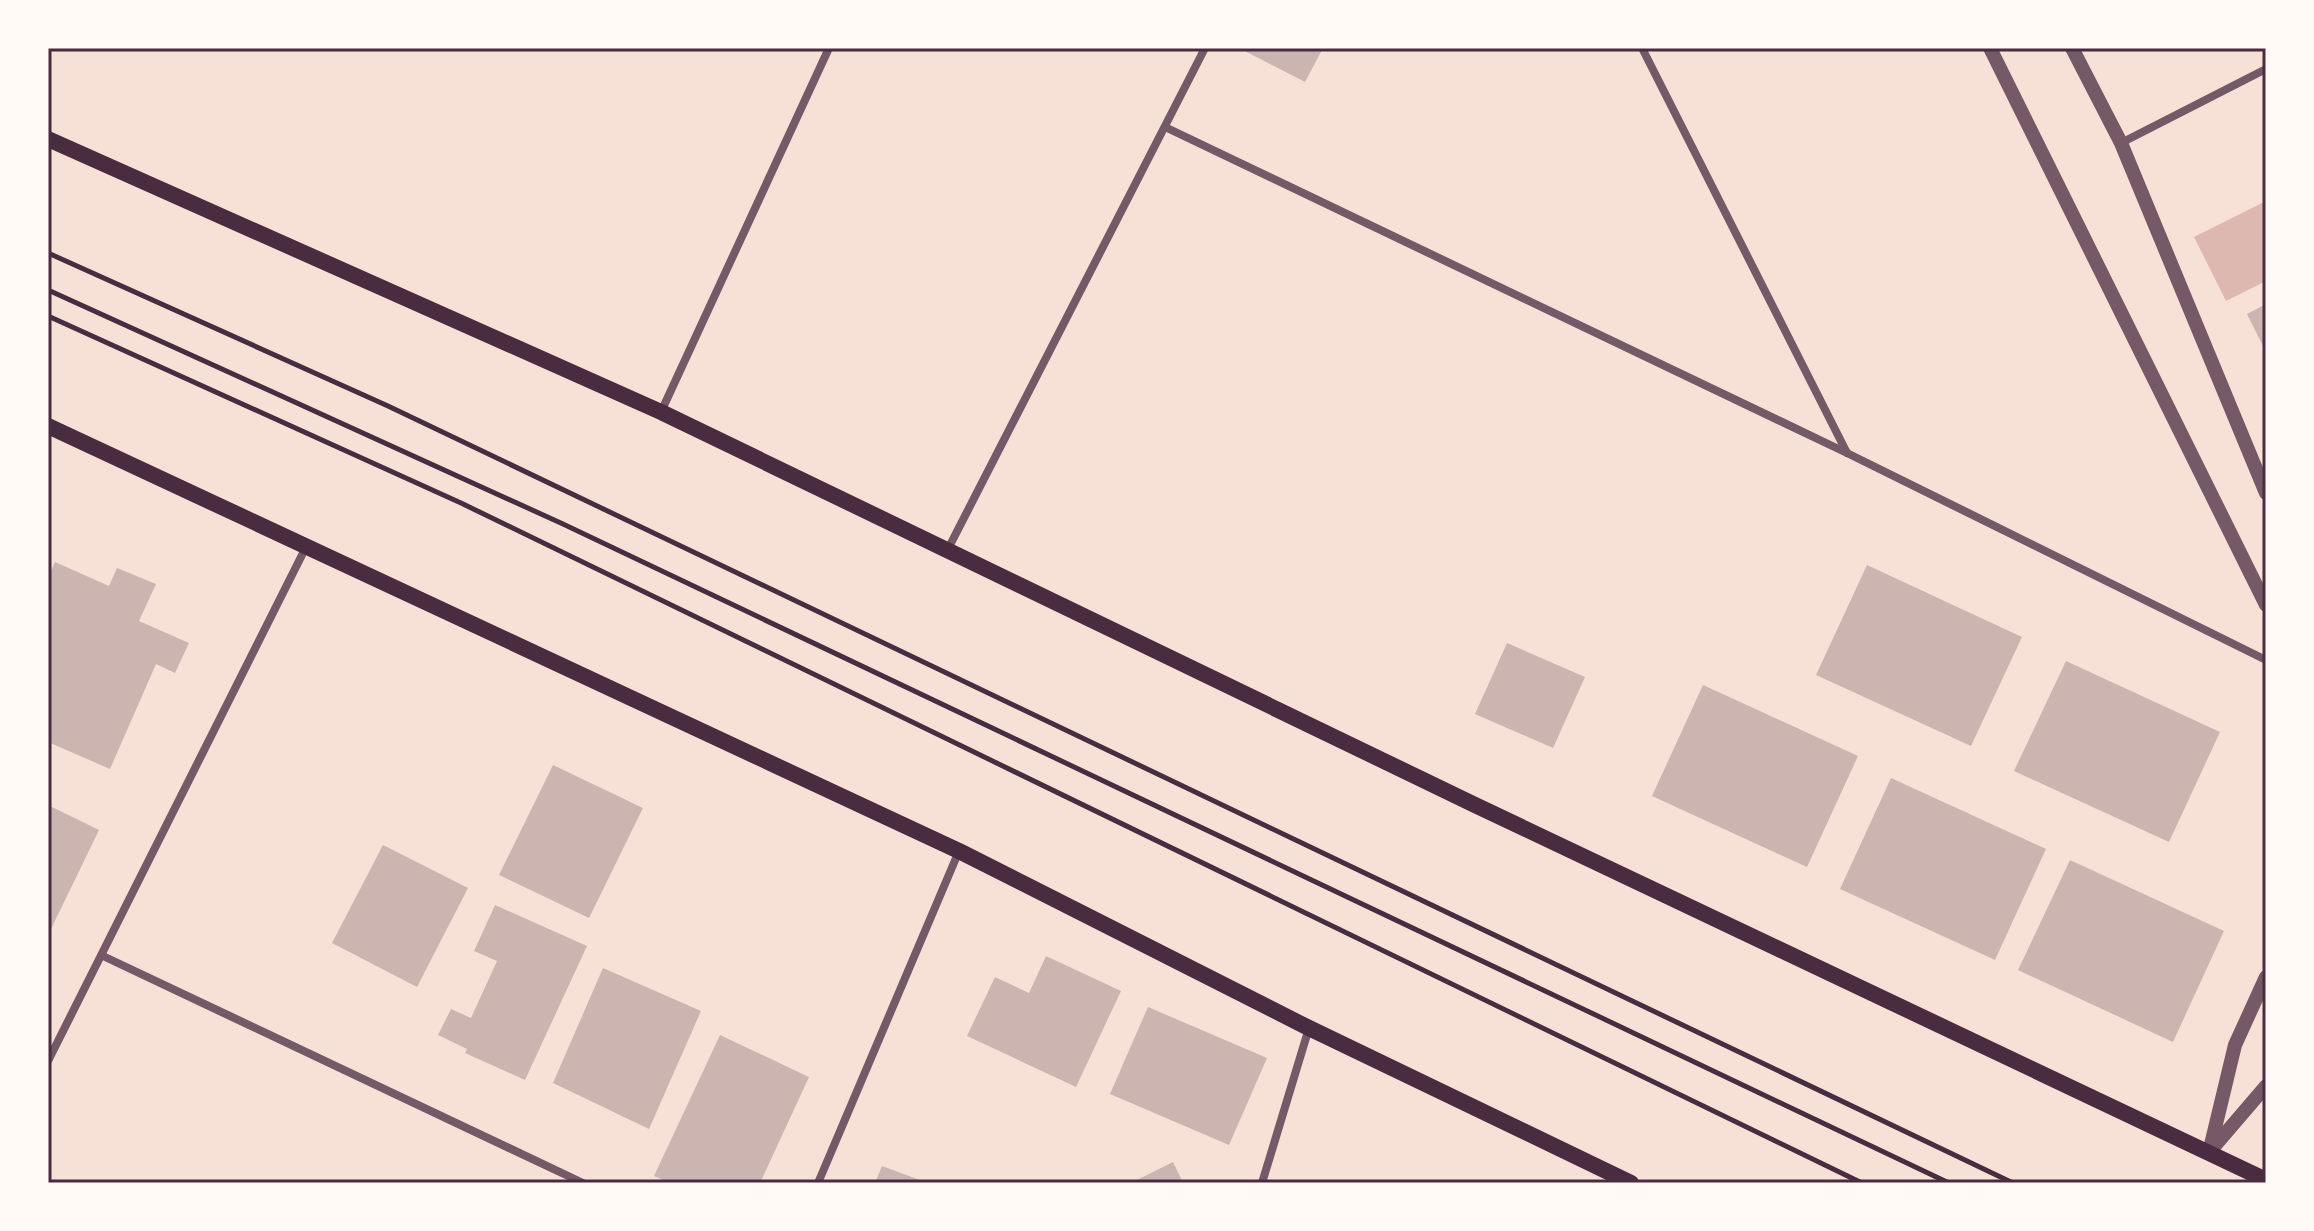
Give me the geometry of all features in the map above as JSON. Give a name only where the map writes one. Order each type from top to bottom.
[{"type":"main road","points":[[48,139],[661,412],[1475,805],[2266,1180]]},
{"type":"main road","points":[[48,426],[307,544],[959,851],[1309,1028],[1631,1183]]},
{"type":"street","points":[[661,412],[829,48]]},
{"type":"street","points":[[948,549],[1205,48]]},
{"type":"street","points":[[1642,48],[1847,453]]},
{"type":"street","points":[[1990,48],[2266,605]]},
{"type":"street","points":[[2072,48],[2121,143],[2266,493]]},
{"type":"street","points":[[2121,143],[2266,69]]},
{"type":"street","points":[[1165,127],[1847,453],[2266,660]]},
{"type":"street","points":[[48,1061],[307,544]]},
{"type":"street","points":[[818,1183],[959,851]]},
{"type":"street","points":[[103,956],[583,1183]]},
{"type":"street","points":[[2209,1153],[2235,1045],[2266,977]]},
{"type":"street","points":[[1262,1183],[1309,1028]]},
{"type":"street","points":[[2209,1153],[2266,1086]]},
{"type":"path","points":[[48,253],[388,406],[2013,1183]]},
{"type":"path","points":[[48,290],[577,530],[1949,1183]]},
{"type":"path","points":[[48,316],[461,503],[1862,1183]]},
{"type":"shaded area","points":[[2266,201],[2266,281],[2226,301],[2194,237]]},
{"type":"building","points":[[1239,48],[1323,48],[1305,82]]},
{"type":"building","points":[[2266,304],[2266,352],[2247,314]]},
{"type":"building","points":[[55,562],[109,586],[117,568],[156,584],[139,621],[189,643],[175,673],[156,664],[110,769],[48,742],[48,577]]},
{"type":"building","points":[[1867,565],[2022,637],[1971,746],[1816,675]]},
{"type":"building","points":[[1507,643],[1585,677],[1553,748],[1475,714]]},
{"type":"building","points":[[2066,661],[2220,732],[2169,842],[2014,771]]},
{"type":"building","points":[[1703,685],[1858,756],[1807,867],[1652,796]]},
{"type":"building","points":[[553,765],[643,808],[589,918],[499,875]]},
{"type":"building","points":[[1891,778],[2046,849],[1995,960],[1840,889]]},
{"type":"building","points":[[48,805],[99,830],[51,929],[48,928]]},
{"type":"building","points":[[383,845],[468,888],[417,987],[332,943]]},
{"type":"building","points":[[2070,860],[2224,931],[2173,1042],[2018,970]]},
{"type":"building","points":[[495,905],[587,946],[525,1080],[465,1053],[467,1049],[438,1035],[451,1009],[471,1018],[497,961],[474,951]]},
{"type":"building","points":[[1046,956],[1121,991],[1076,1087],[967,1036],[995,977],[1029,993]]},
{"type":"building","points":[[603,968],[701,1011],[649,1129],[553,1083]]},
{"type":"building","points":[[1148,1007],[1267,1058],[1229,1145],[1110,1094]]},
{"type":"building","points":[[720,1035],[809,1077],[760,1183],[670,1183],[654,1176]]},
{"type":"building","points":[[1173,1162],[1183,1183],[1131,1183]]},
{"type":"building","points":[[882,1166],[928,1183],[875,1183]]}]
